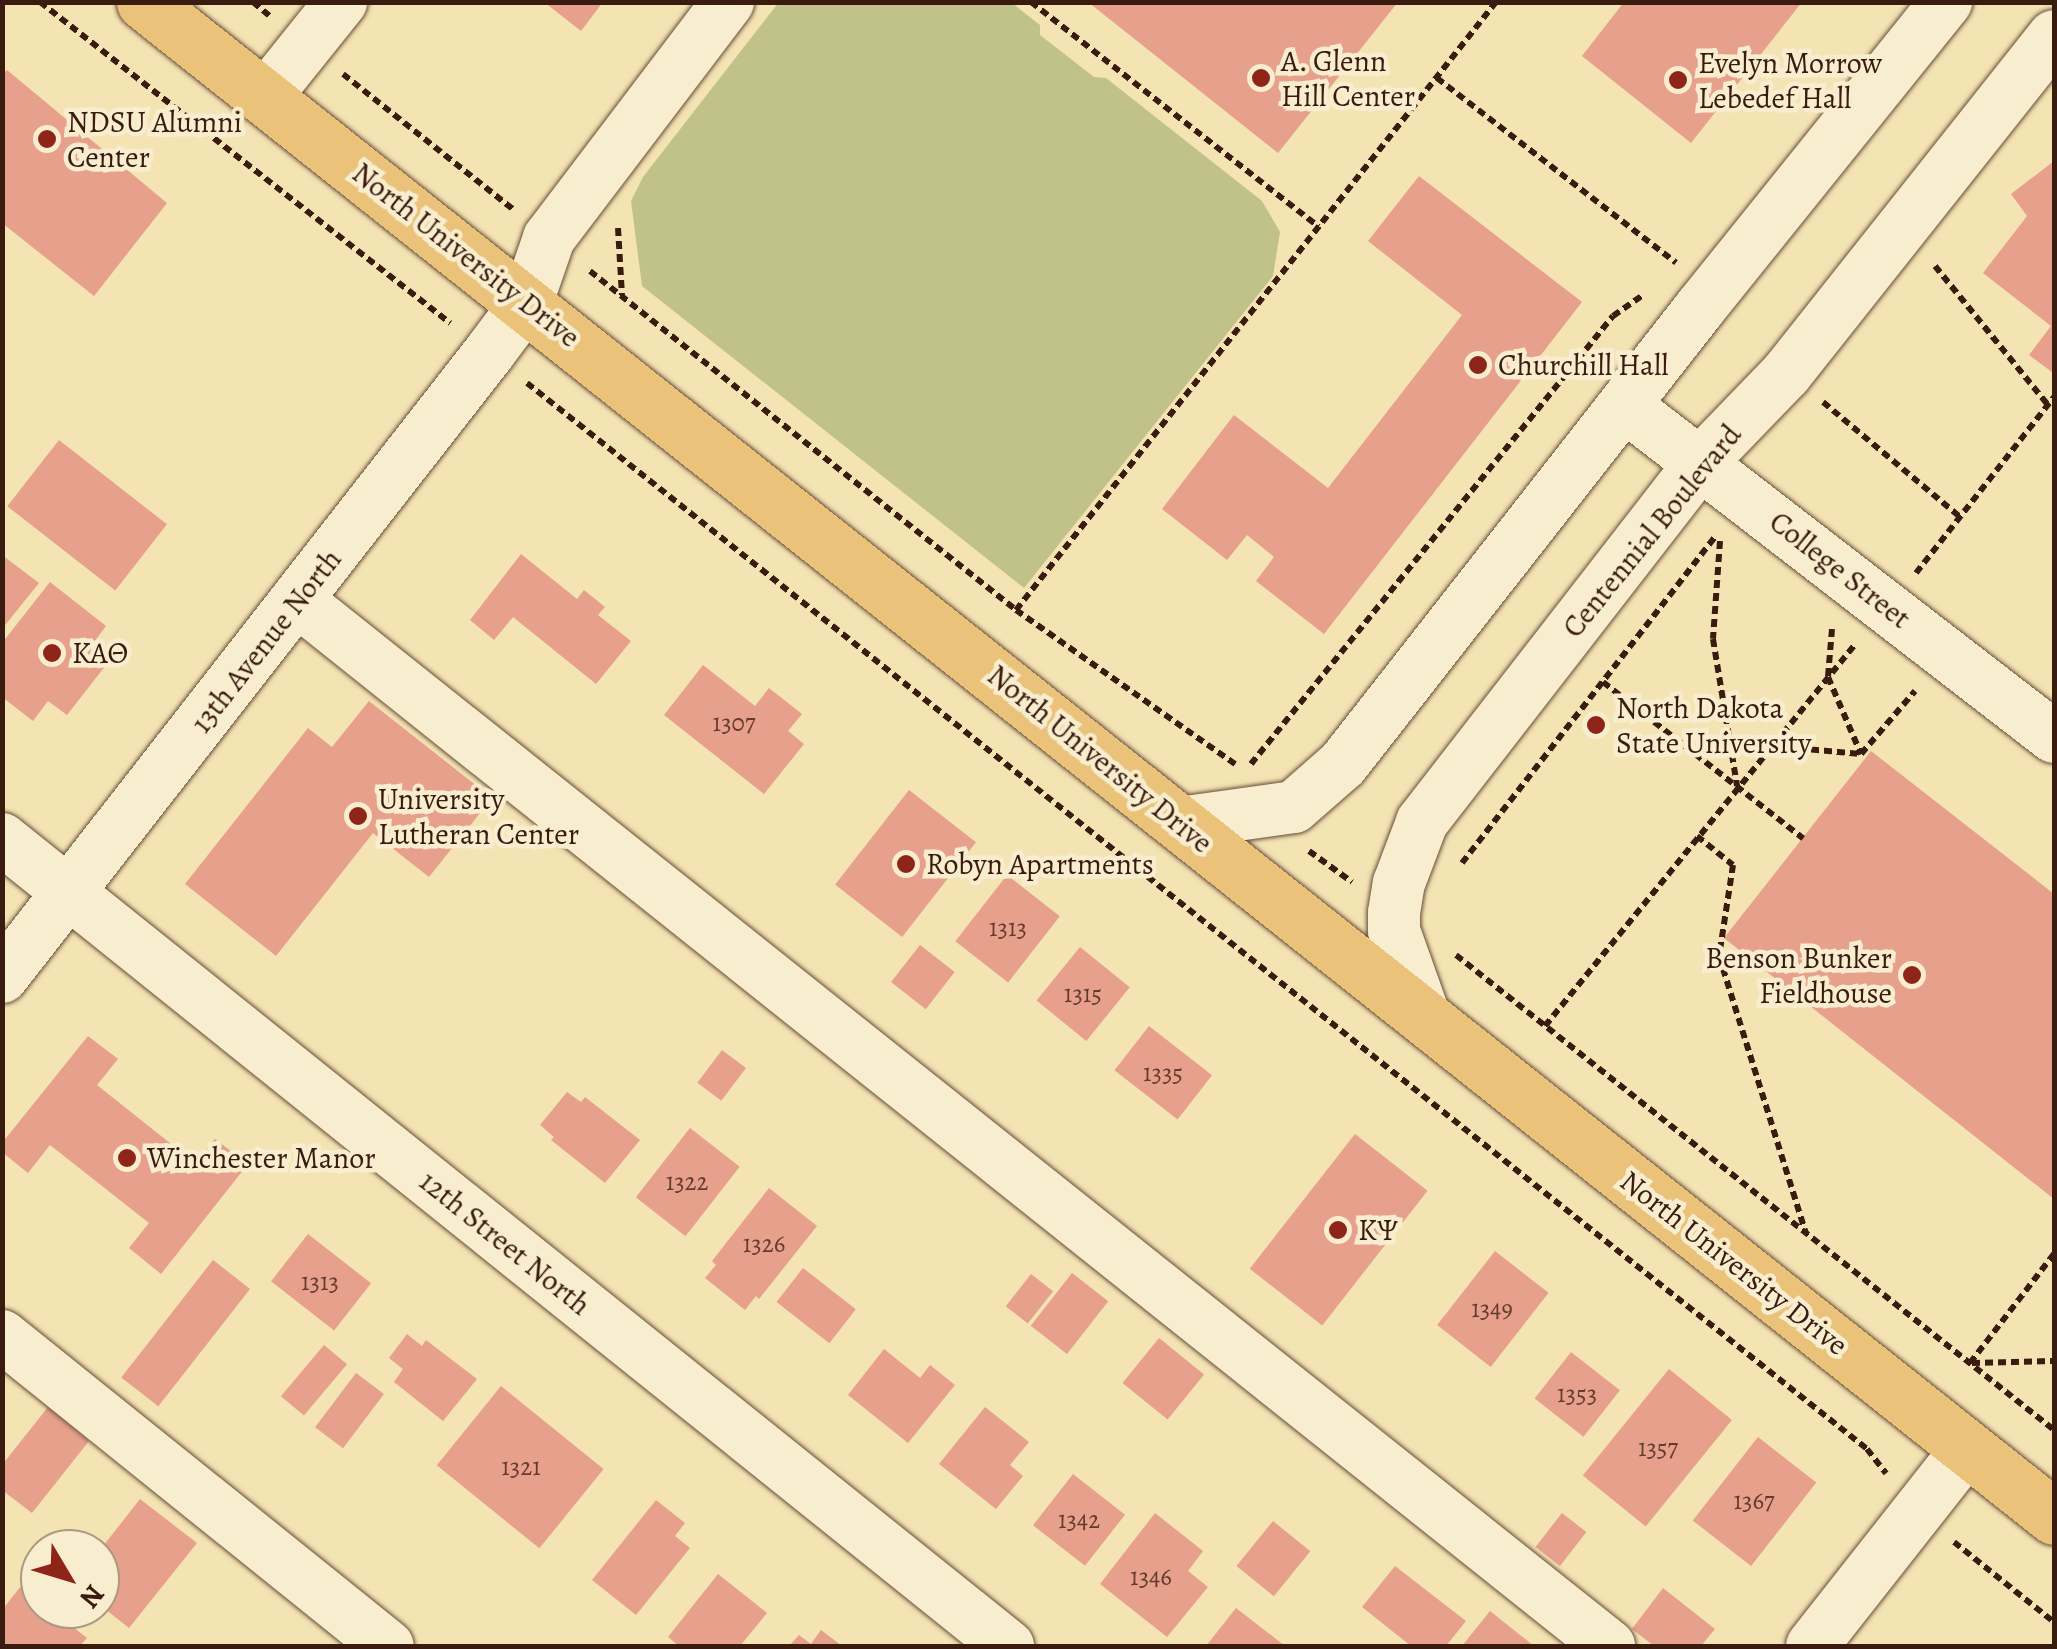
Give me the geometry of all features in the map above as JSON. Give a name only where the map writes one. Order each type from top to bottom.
[{"type":"main road","name":"North University Drive","points":[[144,2],[2054,1516]]},
{"type":"street","points":[[264,96],[341,2]]},
{"type":"street","name":"13th Avenue North","points":[[2,977],[527,302],[549,238],[728,2]]},
{"type":"street","points":[[1179,823],[1294,807],[1343,764],[1624,404],[1946,2]]},
{"type":"street","name":"Centennial Boulevard","points":[[1426,1018],[1394,932],[1398,883],[1422,822],[1701,462],[1786,374],[2054,36]]},
{"type":"street","name":"College Street","points":[[1624,404],[2054,737]]},
{"type":"street","points":[[297,600],[1610,1646]]},
{"type":"street","name":"12th Street North","points":[[2,839],[1008,1646]]},
{"type":"street","points":[[2,1336],[388,1646]]},
{"type":"street","points":[[1812,1646],[1968,1448]]},
{"type":"path","points":[[40,2],[488,353],[1867,1450],[1918,1512],[2054,1622]]},
{"type":"path","points":[[253,2],[1016,610],[1244,771],[1613,316],[1652,288]]},
{"type":"path","points":[[1032,2],[1318,227]]},
{"type":"path","points":[[1016,610],[1496,2]]},
{"type":"path","points":[[1437,78],[1678,264]]},
{"type":"path","points":[[1671,272],[1690,249]]},
{"type":"path","points":[[1936,266],[2048,405]]},
{"type":"path","points":[[1545,1026],[2054,397]]},
{"type":"path","points":[[1824,404],[1960,517]]},
{"type":"path","points":[[1460,865],[1720,530],[1713,639],[1737,787]]},
{"type":"path","points":[[1833,613],[1828,676],[1861,754]]},
{"type":"path","points":[[1603,682],[1803,838]]},
{"type":"path","points":[[1861,754],[1922,682]]},
{"type":"path","points":[[1771,746],[1861,754]]},
{"type":"path","points":[[1256,812],[1394,913],[1432,936],[2054,1430]]},
{"type":"path","points":[[1697,836],[1733,864],[1718,956],[1806,1232]]},
{"type":"path","points":[[1970,1363],[2054,1254]]},
{"type":"path","points":[[1970,1363],[2054,1361]]},
{"type":"green space","points":[[779,2],[1012,3],[1040,25],[1040,35],[1094,77],[1106,78],[1262,201],[1280,232],[1273,276],[1024,588],[642,286],[631,201],[643,177]]},
{"type":"building","points":[[544,2],[603,2],[581,31]]},
{"type":"building","name":"A. Glenn Hill Center","points":[[1088,2],[1398,2],[1278,153]]},
{"type":"building","name":"Evelyn Morrow Lebedef Hall","points":[[1624,2],[1802,2],[1691,143],[1582,56]]},
{"type":"building","name":"NDSU Alumni Center","points":[[7,70],[167,203],[94,296],[2,223],[2,75]]},
{"type":"building","points":[[2054,161],[2052,372],[2029,355],[2051,326],[1983,273],[2027,216],[2011,194]]},
{"type":"building","name":"Churchill Hall","points":[[1419,176],[1582,302],[1324,634],[1256,581],[1274,557],[1247,535],[1227,560],[1162,509],[1234,415],[1328,488],[1462,315],[1368,241]]},
{"type":"building","points":[[59,440],[167,524],[115,591],[7,506]]},
{"type":"building","points":[[521,554],[577,599],[584,590],[605,607],[598,615],[631,641],[596,684],[513,617],[494,640],[470,620]]},
{"type":"building","points":[[2,555],[39,583],[2,629]]},
{"type":"building","name":"ΚΑΘ","points":[[50,582],[106,626],[91,646],[110,660],[67,715],[48,701],[33,721],[2,697],[2,643]]},
{"type":"building","points":[[703,665],[755,706],[769,688],[802,714],[788,731],[804,744],[764,794],[664,715]]},
{"type":"building","name":"University Lutheran Center","points":[[369,701],[492,798],[429,877],[373,833],[276,956],[185,884],[308,728],[332,747]]},
{"type":"building","name":"Benson Bunker Fieldhouse","points":[[1871,751],[2054,894],[2054,1199],[1724,938]]},
{"type":"building","name":"Robyn Apartments","points":[[909,790],[976,842],[902,937],[835,885]]},
{"type":"building","points":[[1007,875],[1060,916],[1008,982],[955,941]]},
{"type":"building","points":[[920,945],[955,972],[926,1009],[891,982]]},
{"type":"building","points":[[1080,947],[1130,987],[1086,1041],[1037,1001]]},
{"type":"building","points":[[1149,1026],[1212,1075],[1178,1119],[1115,1070]]},
{"type":"building","name":"Winchester Manor","points":[[88,1036],[118,1059],[97,1085],[195,1163],[215,1139],[248,1164],[161,1274],[129,1248],[149,1223],[50,1145],[28,1173],[2,1152],[2,1143]]},
{"type":"building","points":[[722,1050],[746,1068],[721,1101],[697,1083]]},
{"type":"building","points":[[567,1092],[581,1102],[585,1097],[640,1140],[605,1183],[551,1140],[554,1137],[540,1125]]},
{"type":"building","points":[[690,1128],[740,1167],[685,1236],[636,1197]]},
{"type":"building","name":"ΚΨ","points":[[1355,1134],[1427,1191],[1322,1325],[1250,1269]]},
{"type":"building","points":[[769,1188],[817,1226],[759,1299],[756,1296],[745,1310],[705,1278],[716,1265],[712,1261]]},
{"type":"building","points":[[308,1234],[371,1283],[334,1331],[271,1281]]},
{"type":"building","points":[[1495,1251],[1549,1293],[1491,1367],[1437,1325]]},
{"type":"building","points":[[213,1260],[250,1289],[158,1406],[121,1377]]},
{"type":"building","points":[[803,1268],[856,1309],[829,1343],[777,1302]]},
{"type":"building","points":[[1072,1273],[1108,1301],[1067,1354],[1031,1326]]},
{"type":"building","points":[[1031,1274],[1053,1291],[1028,1324],[1006,1306]]},
{"type":"building","points":[[407,1334],[422,1346],[426,1340],[477,1379],[443,1421],[394,1382],[403,1369],[389,1358]]},
{"type":"building","points":[[1159,1338],[1204,1375],[1168,1420],[1122,1383]]},
{"type":"building","points":[[324,1345],[347,1364],[304,1416],[281,1396]]},
{"type":"building","points":[[884,1349],[920,1378],[930,1365],[955,1385],[908,1443],[848,1395]]},
{"type":"building","points":[[1571,1352],[1620,1390],[1584,1437],[1535,1398]]},
{"type":"building","points":[[1669,1369],[1732,1420],[1646,1526],[1583,1475]]},
{"type":"building","points":[[356,1373],[384,1394],[343,1448],[315,1427]]},
{"type":"building","points":[[501,1386],[604,1469],[539,1548],[437,1465]]},
{"type":"building","points":[[48,1407],[89,1441],[32,1513],[2,1490],[2,1465]]},
{"type":"building","points":[[985,1407],[1029,1442],[1010,1465],[1023,1476],[996,1509],[939,1464]]},
{"type":"building","points":[[1758,1437],[1816,1483],[1751,1566],[1693,1521]]},
{"type":"building","points":[[1073,1474],[1125,1515],[1085,1566],[1033,1525]]},
{"type":"building","points":[[140,1499],[197,1543],[129,1628],[120,1621],[120,1529],[116,1529]]},
{"type":"building","points":[[656,1500],[685,1523],[675,1536],[690,1548],[636,1615],[592,1580]]},
{"type":"building","points":[[1155,1513],[1203,1551],[1188,1571],[1208,1587],[1167,1637],[1100,1584]]},
{"type":"building","points":[[1562,1513],[1586,1532],[1560,1566],[1536,1547]]},
{"type":"building","points":[[1273,1521],[1310,1551],[1274,1596],[1236,1566]]},
{"type":"building","points":[[1395,1566],[1466,1621],[1446,1646],[1411,1646],[1362,1607]]},
{"type":"building","points":[[718,1574],[767,1613],[740,1646],[679,1646],[668,1637]]},
{"type":"building","points":[[20,1587],[20,1629],[76,1629],[87,1638],[80,1646],[2,1646],[2,1610]]},
{"type":"building","points":[[1663,1588],[1715,1629],[1701,1646],[1654,1646],[1632,1629]]},
{"type":"building","points":[[1236,1608],[1285,1646],[1206,1646]]},
{"type":"building","points":[[1490,1611],[1534,1646],[1462,1646]]},
{"type":"building","points":[[821,1630],[842,1646],[789,1646],[799,1635],[811,1644]]},
{"type":"place","name":"A. Glenn Hill Center","points":[[1261,78]]},
{"type":"place","name":"Evelyn Morrow Lebedef Hall","points":[[1678,80]]},
{"type":"place","name":"NDSU Alumni Center","points":[[47,139]]},
{"type":"place","name":"Churchill Hall","points":[[1478,365]]},
{"type":"place","name":"ΚΑΘ","points":[[52,653]]},
{"type":"place","name":"North Dakota State University","points":[[1596,725]]},
{"type":"place","name":"University Lutheran Center","points":[[358,816]]},
{"type":"place","name":"Robyn Apartments","points":[[906,864]]},
{"type":"place","name":"Benson Bunker Fieldhouse","points":[[1912,975]]},
{"type":"place","name":"Winchester Manor","points":[[127,1158]]},
{"type":"place","name":"ΚΨ","points":[[1338,1230]]}]
